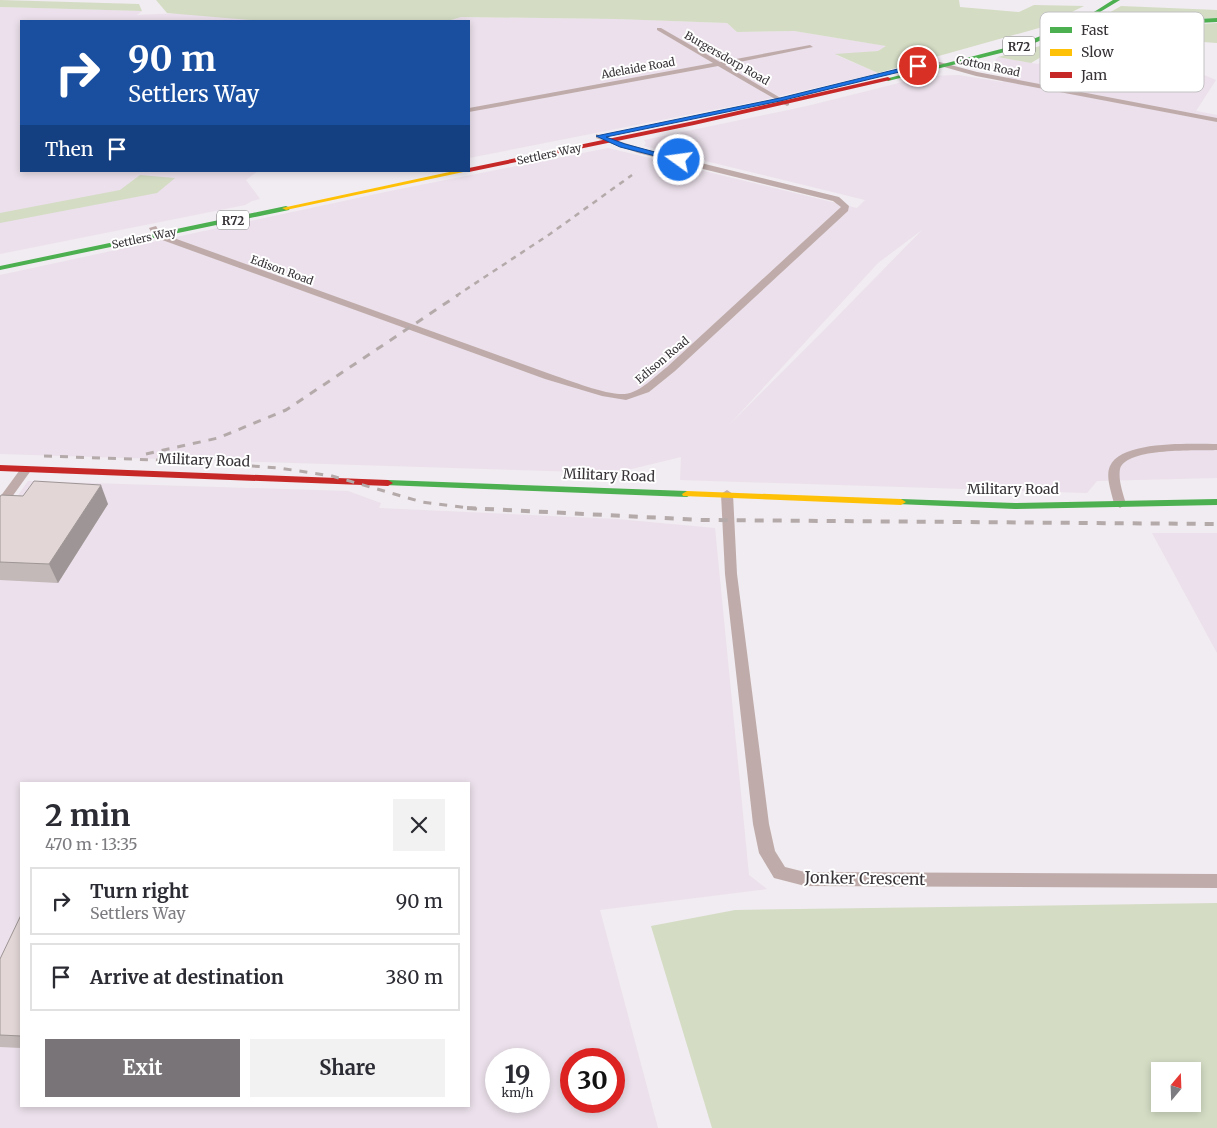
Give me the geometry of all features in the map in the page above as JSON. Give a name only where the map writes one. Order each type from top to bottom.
[{"type":"main road","name":"Settlers Way","points":[[1088,12],[1103,0]]},
{"type":"main road","name":"Settlers Way","points":[[1101,12],[1117,0]]},
{"type":"main road","points":[[1204,21],[1217,20]]},
{"type":"main road","name":"Settlers Way","points":[[470,170],[604,139],[783,102],[937,64],[1040,34]]},
{"type":"main road","name":"Settlers Way","points":[[470,163],[604,139]]},
{"type":"main road","name":"Settlers Way","points":[[0,268],[155,231],[426,172]]},
{"type":"main road","name":"Settlers Way","points":[[0,259],[462,172]]},
{"type":"main road","name":"Military Road","points":[[0,468],[1015,506],[1217,502]]},
{"type":"street","name":"Burgersdorp Road","points":[[658,30],[783,102]]},
{"type":"street","name":"Adelaide Road","points":[[470,110],[810,47]]},
{"type":"street","name":"Cotton Road","points":[[937,64],[1040,85]]},
{"type":"street","name":"Cotton Road","points":[[1077,92],[1217,120]]},
{"type":"street","name":"Edison Road","points":[[155,231],[548,377],[616,396],[635,395],[646,390],[685,356],[812,241],[845,209],[845,206],[836,199],[604,139]]},
{"type":"street","points":[[1120,504],[1115,481],[1116,465],[1124,457],[1146,450],[1217,447]]},
{"type":"street","points":[[0,505],[26,469]]},
{"type":"street","name":"Jonker Crescent","points":[[727,494],[731,574],[761,824],[767,853],[780,873],[805,879],[1217,881]]},
{"type":"shaded area","points":[[0,7],[142,11],[137,15],[180,13],[261,20],[20,20],[20,172],[257,172],[246,180],[260,199],[245,205],[0,254]]},
{"type":"shaded area","points":[[461,17],[727,23],[737,32],[794,31],[887,46],[878,51],[836,55],[878,73],[763,100],[470,158],[470,20],[451,20]]},
{"type":"shaded area","points":[[998,57],[1038,64],[1040,62],[1040,92],[1204,92],[1204,75],[1216,80],[1196,111],[1217,115],[1217,478],[1097,481],[1087,493],[680,480],[681,457],[615,473],[0,454],[0,275],[390,191],[608,148],[857,208],[865,200],[644,146],[646,143],[644,140],[807,106],[927,76],[959,75],[1002,82],[1008,77],[995,60]],"holes":[[[922,230],[830,324],[729,425],[878,263]]]},
{"type":"shaded area","points":[[28,481],[348,491],[381,503],[379,508],[617,519],[715,528],[749,875],[767,889],[600,910],[658,1128],[0,1128],[0,521]]},
{"type":"shaded area","points":[[1152,533],[1217,533],[1217,653]]},
{"type":"green space","points":[[0,0],[139,4],[142,11],[0,7]]},
{"type":"green space","points":[[156,0],[959,0],[960,7],[1019,12],[1034,5],[1084,6],[1072,12],[1040,12],[1039,28],[878,73],[835,54],[878,51],[886,46],[794,31],[737,32],[727,23],[461,17],[451,20],[249,20],[167,13]]},
{"type":"green space","points":[[1121,6],[1217,10],[1217,18],[1204,18],[1204,12],[1110,12]]},
{"type":"green space","points":[[1217,23],[1217,43],[1204,42],[1204,24]]},
{"type":"green space","points":[[1040,46],[1040,58],[1031,63],[998,57]]},
{"type":"green space","points":[[140,175],[175,178],[157,193],[0,223],[0,213],[120,190]]},
{"type":"green space","points":[[1217,903],[1217,1128],[712,1128],[651,926],[735,910]]},
{"type":"building","points":[[34,481],[101,485],[49,564],[0,562],[0,497],[1,495],[23,496]]},
{"type":"building","points":[[20,917],[20,1036],[0,1035],[0,959]]},
{"type":"railway","points":[[456,296],[550,234],[632,175]]},
{"type":"railway","points":[[146,454],[218,438],[286,410],[458,295]]},
{"type":"railway","points":[[44,456],[185,461],[279,468],[332,476],[422,502],[471,508]]},
{"type":"railway","points":[[471,508],[703,520],[1217,524]]},
{"type":"railway","points":[[471,508],[477,509]]},
{"type":"traffic: fast","points":[[1098,12],[1117,0]]},
{"type":"traffic: fast","points":[[1204,21],[1217,20]]},
{"type":"traffic: fast","points":[[888,79],[1007,50],[1040,38]]},
{"type":"traffic: fast","points":[[0,268],[286,208]]},
{"type":"traffic: fast","points":[[388,483],[687,494]]},
{"type":"traffic: fast","points":[[901,502],[1015,506],[1217,502]]},
{"type":"traffic: slow","points":[[286,208],[460,172]]},
{"type":"traffic: slow","points":[[687,494],[901,502]]},
{"type":"traffic: jam","points":[[470,170],[694,123],[888,79]]},
{"type":"traffic: jam","points":[[0,468],[388,483]]},
{"type":"route","points":[[679,160],[623,146],[599,136],[780,100],[918,66]]}]
